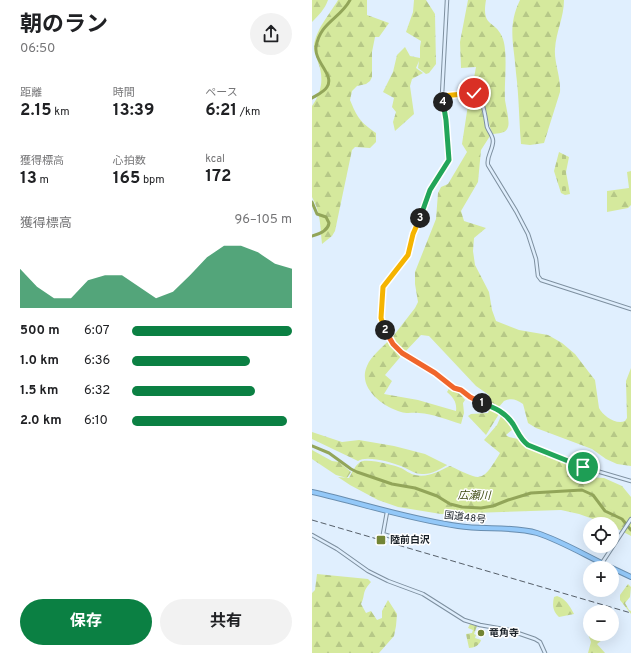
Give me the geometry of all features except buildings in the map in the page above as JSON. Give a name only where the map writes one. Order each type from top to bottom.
[{"type":"highway","name":"国道48号","points":[[312,492],[387,512],[459,526],[531,531],[598,561]]},
{"type":"highway","name":"国道48号","points":[[619,571],[631,577]]},
{"type":"street","points":[[447,0],[442,96],[448,135],[449,160],[427,196],[424,209],[413,234],[408,255],[383,287],[381,318],[389,338],[402,353],[435,373],[451,386],[502,412],[513,424],[520,438],[528,445],[583,467],[631,481]]},
{"type":"street","points":[[442,96],[471,92],[478,96],[493,140],[491,152],[487,162],[488,165],[528,234],[536,259],[539,278],[631,309]]},
{"type":"street","points":[[387,512],[383,534],[401,540]]},
{"type":"street","points":[[603,561],[631,519]]},
{"type":"street","points":[[312,535],[368,571],[388,581],[423,594],[464,620],[480,625],[509,630],[535,639],[540,642],[545,653]]},
{"type":"green space","points":[[312,0],[328,0],[319,15],[312,22]]},
{"type":"green space","points":[[338,0],[367,0],[367,15],[389,23],[379,37],[375,37],[372,52],[372,77],[370,81],[366,84],[357,86],[352,91],[350,100],[360,119],[366,126],[376,133],[376,142],[370,148],[355,147],[352,150],[335,231],[332,236],[322,244],[319,214],[312,197],[312,106],[321,85],[320,68],[314,47],[317,34],[323,22]]},
{"type":"green space","points":[[414,0],[426,0],[435,14],[436,64],[429,73],[426,74],[418,68],[419,61],[416,68],[423,73],[412,79],[410,86],[414,114],[395,131],[393,122],[396,112],[392,107],[394,98],[383,92],[393,72],[397,55],[405,47],[410,56],[420,58],[421,41],[406,32],[413,12]]},
{"type":"green space","points":[[468,0],[486,0],[485,9],[487,20],[497,29],[503,39],[506,60],[505,100],[508,125],[506,131],[502,133],[493,134],[483,102],[477,91],[472,89],[476,67],[461,68],[460,42]]},
{"type":"green space","points":[[520,0],[564,0],[555,49],[560,81],[560,92],[544,143],[530,145],[521,144],[518,90],[512,36],[512,27]]},
{"type":"green space","points":[[470,92],[472,92],[479,103],[485,125],[490,136],[481,150],[478,182],[461,211],[464,221],[486,228],[474,238],[473,251],[475,265],[489,292],[492,310],[496,321],[519,330],[548,335],[562,343],[575,354],[595,380],[599,408],[607,417],[614,421],[621,422],[625,421],[627,418],[626,381],[631,368],[631,466],[617,464],[606,459],[592,449],[536,428],[528,423],[523,404],[518,401],[511,399],[504,401],[498,408],[490,404],[489,395],[476,386],[429,336],[421,335],[404,353],[396,348],[391,339],[418,302],[415,272],[436,219],[438,193],[441,187],[448,184],[467,152],[462,144]]},
{"type":"green space","points":[[559,152],[569,157],[566,172],[570,194],[565,195],[561,193],[554,171]]},
{"type":"green space","points":[[631,171],[631,205],[628,208],[607,212],[607,191],[629,188],[627,172]]},
{"type":"green space","points":[[389,340],[395,349],[402,355],[385,375],[392,381],[384,394],[418,400],[456,411],[456,406],[452,396],[447,392],[450,387],[458,391],[465,400],[463,403],[464,413],[461,424],[430,415],[401,412],[387,406],[374,395],[366,382],[365,374],[367,366],[374,355]]},
{"type":"green space","points":[[490,408],[499,414],[486,435],[468,416],[471,414],[488,413]]},
{"type":"green space","points":[[501,416],[513,429],[506,435],[509,437],[518,439],[530,449],[569,460],[576,466],[579,472],[587,477],[604,478],[622,486],[631,497],[631,536],[619,530],[619,517],[587,517],[561,510],[441,514],[398,507],[378,500],[338,477],[349,478],[354,468],[359,463],[362,461],[367,461],[392,465],[409,473],[420,476],[433,474],[450,466],[468,474],[480,477],[489,470],[500,453],[484,440],[497,425]]},
{"type":"green space","points":[[312,432],[342,442],[359,440],[394,446],[425,454],[447,465],[439,470],[427,474],[421,474],[415,473],[397,464],[385,461],[362,459],[358,461],[312,439]]},
{"type":"green space","points":[[312,450],[332,461],[339,462],[351,472],[347,478],[336,475],[312,459]]},
{"type":"green space","points":[[317,574],[368,579],[371,582],[365,591],[361,604],[366,613],[371,611],[377,620],[382,618],[382,611],[388,600],[397,614],[396,626],[394,636],[379,653],[312,653],[312,593],[315,590]]},
{"type":"green space","points":[[628,584],[631,587],[630,597],[625,603],[631,611],[631,614],[620,600],[620,595]]},
{"type":"green space","points":[[557,596],[569,605],[574,614],[559,617],[555,613],[553,606],[554,597]]},
{"type":"green space","points":[[470,624],[477,626],[474,634],[476,635],[475,638],[481,640],[476,646],[469,648],[466,634],[472,633],[473,630],[468,628]]},
{"type":"green space","points":[[601,641],[597,644],[605,653],[588,653],[591,642]]},
{"type":"waterway","points":[[312,98],[324,90],[329,82],[327,73],[316,53],[318,39],[326,26],[341,12],[350,0]]},
{"type":"waterway","points":[[312,202],[317,214],[326,217],[329,223],[325,230],[312,236]]},
{"type":"waterway","name":"広瀬川","points":[[312,446],[329,453],[357,472],[392,484],[415,488],[437,496],[450,504],[462,507],[481,508],[493,506],[531,493],[582,490],[593,495],[605,511],[622,519],[631,530]]},
{"type":"railway","points":[[312,520],[631,613]]},
{"type":"place","name":"陸前白沢","points":[[381,540]]},
{"type":"place","name":"竜角寺","points":[[481,633]]},
{"type":"route","points":[[474,93],[471,92],[442,96],[450,158],[426,198],[424,209],[413,234],[408,255],[383,287],[381,321],[389,338],[397,349],[435,373],[454,388],[461,390],[470,397],[498,409],[513,424],[523,442],[583,467]]}]
